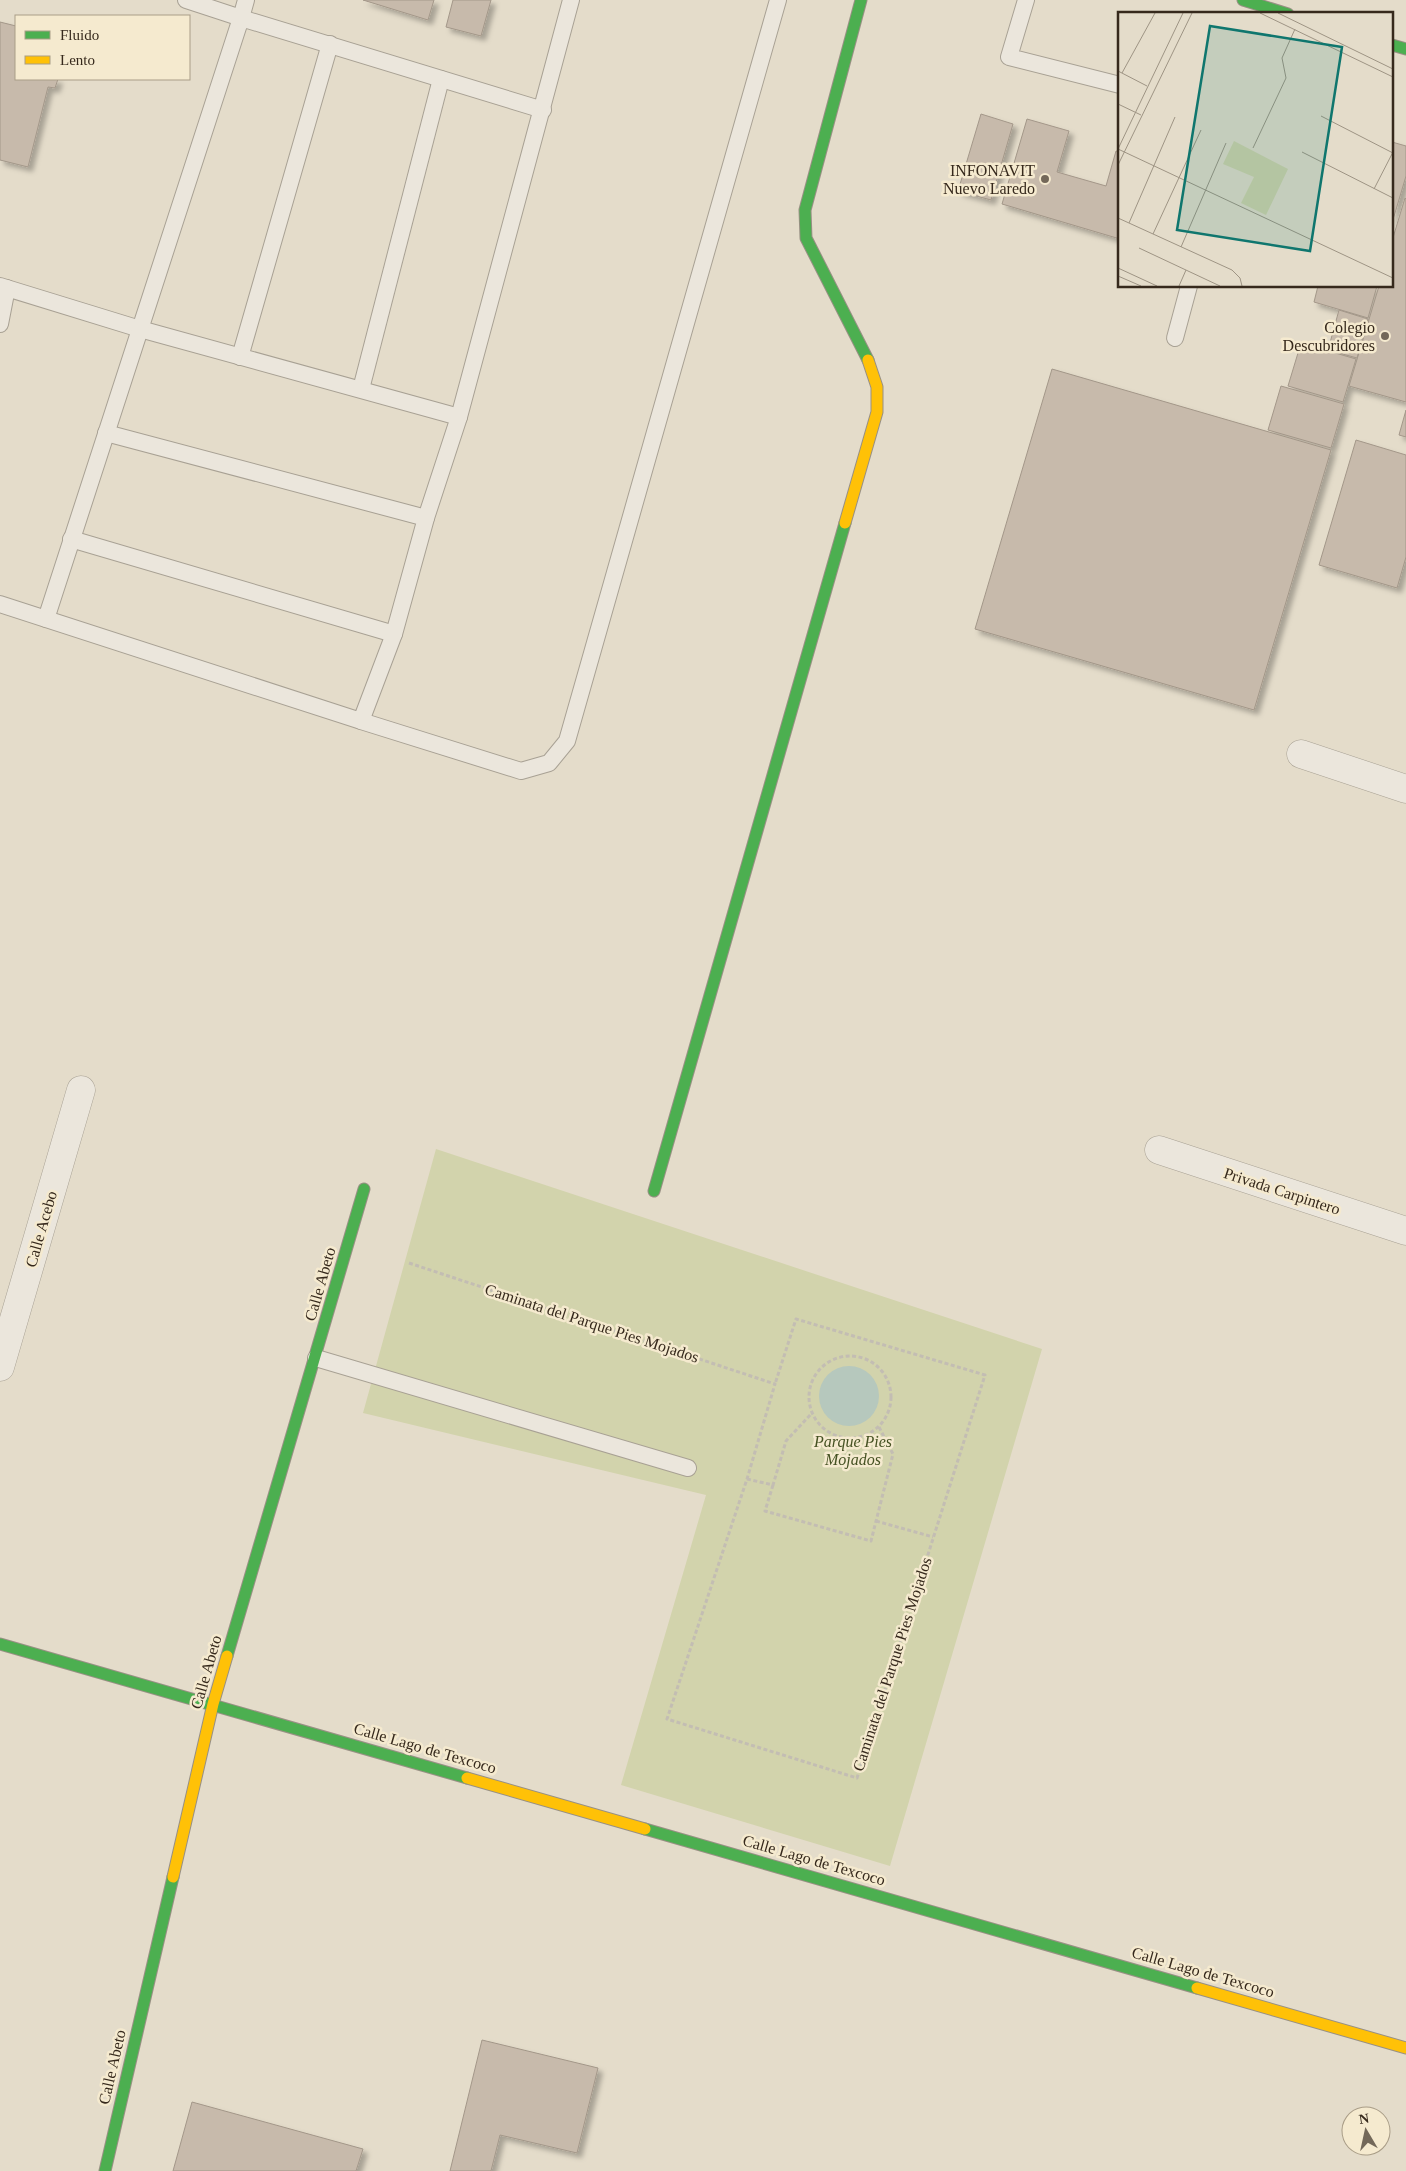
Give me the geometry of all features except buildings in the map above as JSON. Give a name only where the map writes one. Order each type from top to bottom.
[{"type":"street","points":[[654,1191],[877,412],[877,387],[870,366],[806,238],[805,210],[861,0]]},
{"type":"street","points":[[1242,0],[1262,10],[1275,12]]},
{"type":"street","points":[[1301,754],[1406,789]]},
{"type":"street","name":"Calle Acebo","points":[[0,1367],[81,1090]]},
{"type":"street","name":"Privada Carpintero","points":[[1159,1150],[1406,1231]]},
{"type":"street","name":"Calle Abeto","points":[[105,2171],[213,1704],[364,1189]]},
{"type":"street","name":"Calle Lago de Texcoco","points":[[0,1644],[1406,2048]]},
{"type":"lane","points":[[186,0],[543,110]]},
{"type":"lane","points":[[46,619],[246,0]]},
{"type":"lane","points":[[361,721],[394,634],[426,518],[459,417],[571,0]]},
{"type":"lane","points":[[0,604],[521,771],[549,763],[567,740],[778,0]]},
{"type":"lane","points":[[1026,0],[1009,57],[1118,84]]},
{"type":"lane","points":[[240,357],[330,44]]},
{"type":"lane","points":[[362,389],[441,79]]},
{"type":"lane","points":[[0,324],[3,287],[140,329],[459,417]]},
{"type":"lane","points":[[1175,338],[1188,288]]},
{"type":"lane","points":[[106,433],[426,518]]},
{"type":"lane","points":[[71,539],[394,634]]},
{"type":"lane","points":[[316,1358],[688,1468]]},
{"type":"path","name":"Caminata del Parque Pies Mojados","points":[[409,1262],[775,1384]]},
{"type":"path","name":"Caminata del Parque Pies Mojados","points":[[796,1318],[985,1376],[857,1778],[667,1719],[747,1478],[796,1318]]},
{"type":"path","points":[[851,1355],[865,1358],[876,1365],[885,1376],[890,1388],[891,1403],[886,1416],[879,1426],[861,1436],[841,1438],[818,1424],[808,1400],[809,1386],[815,1374],[824,1364],[837,1357],[851,1355]]},
{"type":"path","points":[[812,1413],[786,1441],[764,1511],[871,1541],[893,1454],[879,1426]]},
{"type":"path","points":[[747,1478],[773,1485]]},
{"type":"path","points":[[876,1521],[934,1537]]},
{"type":"green space","name":"Parque Pies Mojados","points":[[436,1149],[1042,1349],[890,1866],[621,1785],[706,1495],[363,1413]]},
{"type":"shaded area","points":[[843,1366],[855,1366],[866,1371],[874,1379],[879,1390],[877,1408],[866,1421],[855,1426],[843,1426],[832,1421],[824,1413],[819,1402],[819,1390],[824,1379],[832,1371]]},
{"type":"traffic: fast","points":[[861,0],[805,210],[806,238],[868,360]]},
{"type":"traffic: fast","points":[[1243,0],[1282,12]]},
{"type":"traffic: fast","points":[[1394,46],[1406,49]]},
{"type":"traffic: fast","points":[[654,1191],[845,523]]},
{"type":"traffic: fast","points":[[227,1656],[364,1189]]},
{"type":"traffic: fast","points":[[0,1644],[467,1778]]},
{"type":"traffic: fast","points":[[645,1829],[1197,1988]]},
{"type":"traffic: fast","points":[[105,2171],[173,1877]]},
{"type":"traffic: slow","points":[[845,523],[877,412],[877,387],[868,360]]},
{"type":"traffic: slow","points":[[173,1877],[213,1704],[227,1656]]},
{"type":"traffic: slow","points":[[467,1778],[645,1829]]},
{"type":"traffic: slow","points":[[1197,1988],[1406,2048]]},
{"type":"place","name":"INFONAVIT Nuevo Laredo","points":[[1045,179]]},
{"type":"place","name":"Colegio Descubridores","points":[[1385,336]]}]
